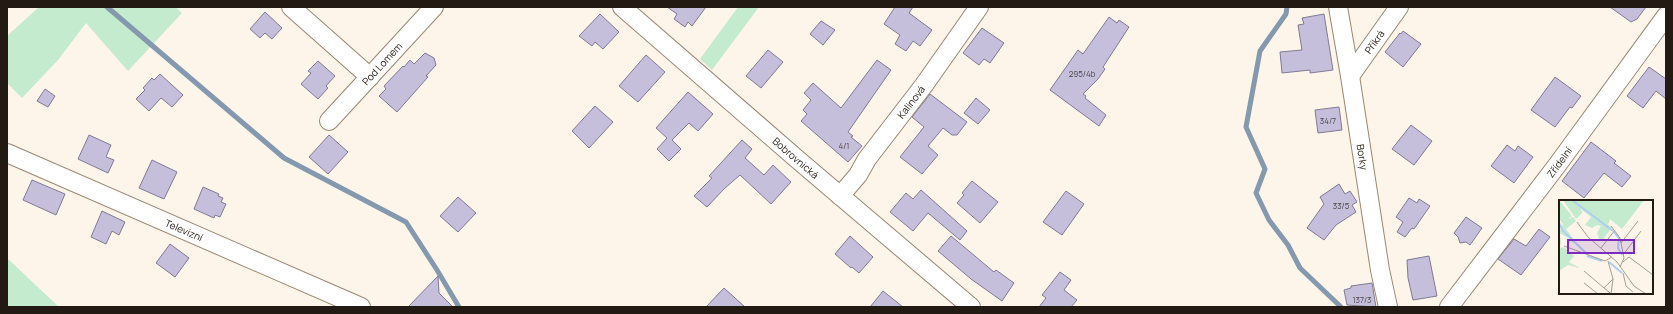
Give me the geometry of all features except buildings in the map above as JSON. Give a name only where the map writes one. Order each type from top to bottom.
[{"type":"street","points":[[291,7],[370,77]]},
{"type":"street","name":"Pod Lomem","points":[[329,121],[434,7]]},
{"type":"street","name":"Bobrovnická","points":[[622,7],[840,196],[971,307]]},
{"type":"street","name":"Kalinová","points":[[840,196],[858,175],[867,159],[924,85],[979,7]]},
{"type":"street","name":"Borky","points":[[1338,7],[1380,270],[1388,307]]},
{"type":"street","name":"Příkrá","points":[[1350,76],[1399,7]]},
{"type":"street","name":"Zřídelní","points":[[1449,307],[1558,164],[1666,16]]},
{"type":"street","name":"Televizní","points":[[7,153],[361,307]]},
{"type":"green space","points":[[39,7],[176,7],[182,13],[128,71],[86,23],[58,60],[22,98],[7,83],[7,36]]},
{"type":"green space","points":[[738,7],[759,7],[712,70],[700,59]]},
{"type":"green space","points":[[7,258],[59,307],[7,307]]},
{"type":"waterway","points":[[107,7],[284,158],[406,222],[459,307]]},
{"type":"waterway","points":[[1287,7],[1286,14],[1260,51],[1246,127],[1265,169],[1256,193],[1269,220],[1288,245],[1300,268],[1341,307]]}]
